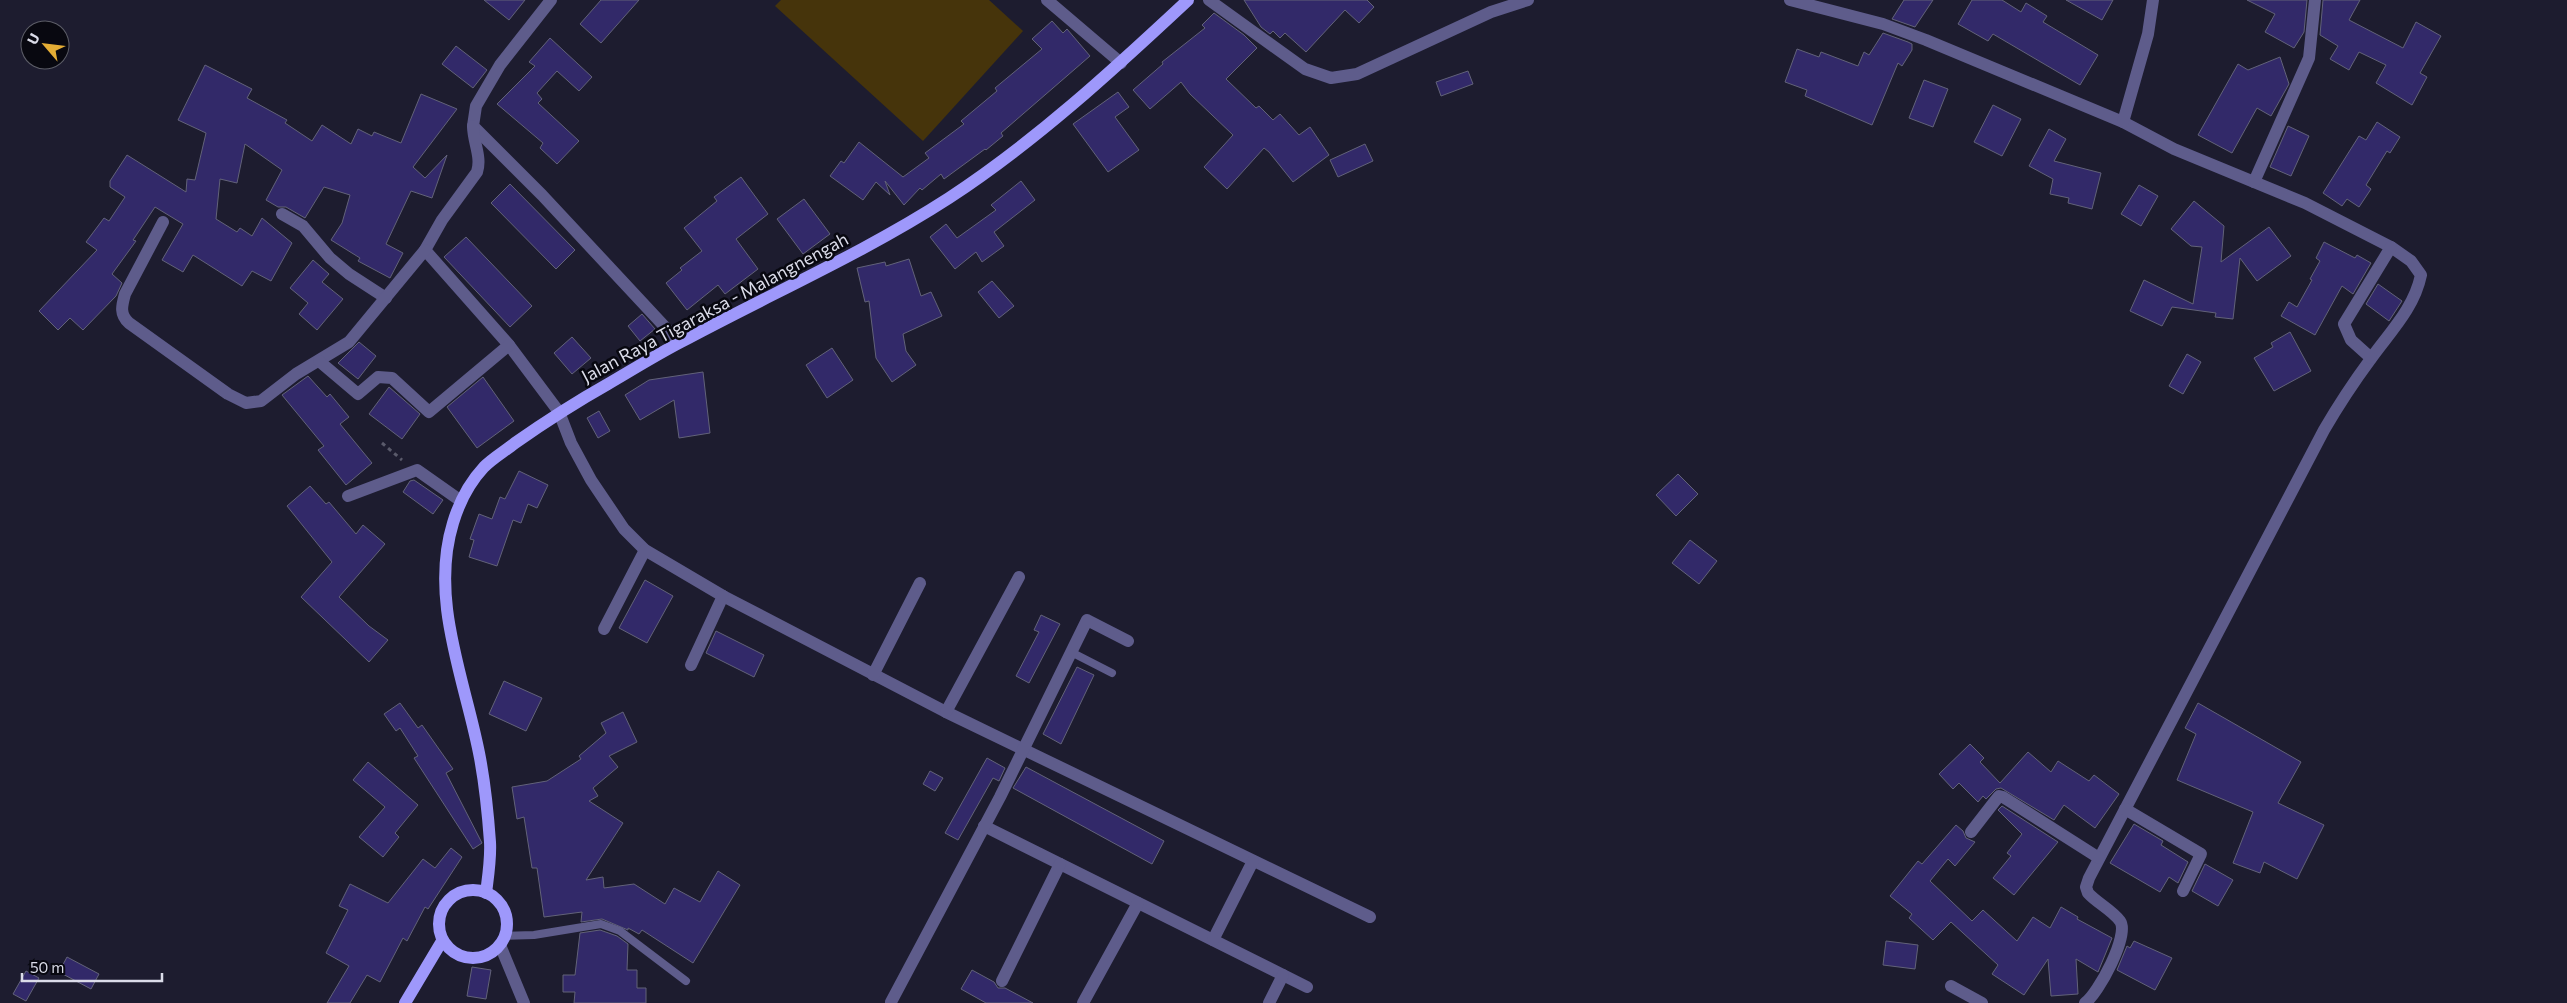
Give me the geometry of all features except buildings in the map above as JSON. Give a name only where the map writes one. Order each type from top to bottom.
[{"type":"main road","name":"Jalan Raya Tigaraksa - Malangnengah","points":[[486,894],[490,844],[480,758],[460,675],[445,580],[447,548],[453,523],[461,501],[474,478],[487,464],[559,412],[679,342],[914,220],[992,169],[1120,63],[1188,0]]},
{"type":"main road","points":[[468,891],[486,894],[494,898],[505,915],[502,940],[492,952],[474,958],[456,954],[442,941],[439,923],[441,914],[451,898],[468,891]]},
{"type":"main road","points":[[405,1003],[442,941]]},
{"type":"street","points":[[163,222],[125,294],[122,307],[125,320],[228,394],[246,403],[261,401],[296,374],[349,342],[425,250],[442,220],[477,172],[480,163],[473,136],[476,106],[500,65],[551,0]]},
{"type":"street","points":[[1047,0],[1120,63]]},
{"type":"street","points":[[1209,0],[1305,69],[1331,78],[1358,74],[1490,12],[1528,0]]},
{"type":"street","points":[[1790,0],[1884,24],[2123,122],[2174,149],[2305,203],[2391,247],[2412,262],[2421,276],[2418,291],[2408,310],[2339,403],[2324,430],[2099,858],[2086,887],[2094,899],[2120,921],[2123,927],[2122,937],[2112,961],[2095,992],[2085,1003]]},
{"type":"street","points":[[2123,122],[2148,34],[2153,0]]},
{"type":"street","points":[[2254,182],[2309,58],[2315,0]]},
{"type":"street","points":[[473,126],[542,195],[679,342]]},
{"type":"street","points":[[282,214],[303,226],[330,258],[348,274],[386,298]]},
{"type":"street","points":[[2371,358],[2351,340],[2344,324],[2391,247]]},
{"type":"street","points":[[425,250],[509,345],[559,412],[571,444],[591,480],[624,529],[645,550],[723,596],[946,712],[1370,917]]},
{"type":"street","points":[[319,361],[358,394],[378,377],[392,378],[429,412],[509,345]]},
{"type":"street","points":[[348,496],[417,470],[461,501]]},
{"type":"street","points":[[604,629],[645,550]]},
{"type":"street","points":[[946,712],[1019,577]]},
{"type":"street","points":[[873,674],[920,583]]},
{"type":"street","points":[[691,665],[723,596]]},
{"type":"street","points":[[891,1002],[984,826],[1087,620],[1128,641]]},
{"type":"street","points":[[1971,832],[1999,796],[2003,796],[2099,858]]},
{"type":"street","points":[[2125,809],[2201,854],[2183,891]]},
{"type":"street","points":[[984,826],[1307,986]]},
{"type":"street","points":[[1213,940],[1253,861]]},
{"type":"street","points":[[1002,981],[1060,864]]},
{"type":"street","points":[[1083,1003],[1138,903]]},
{"type":"street","points":[[502,940],[524,1003]]},
{"type":"street","points":[[1269,1003],[1283,975]]},
{"type":"street","points":[[1951,986],[1982,1003]]},
{"type":"lane","points":[[1071,652],[1112,673]]},
{"type":"lane","points":[[502,940],[601,924],[608,925],[620,931],[686,981]]},
{"type":"path","points":[[382,443],[417,470]]},
{"type":"shaded area","points":[[781,0],[989,0],[1023,31],[923,141],[775,6]]}]
